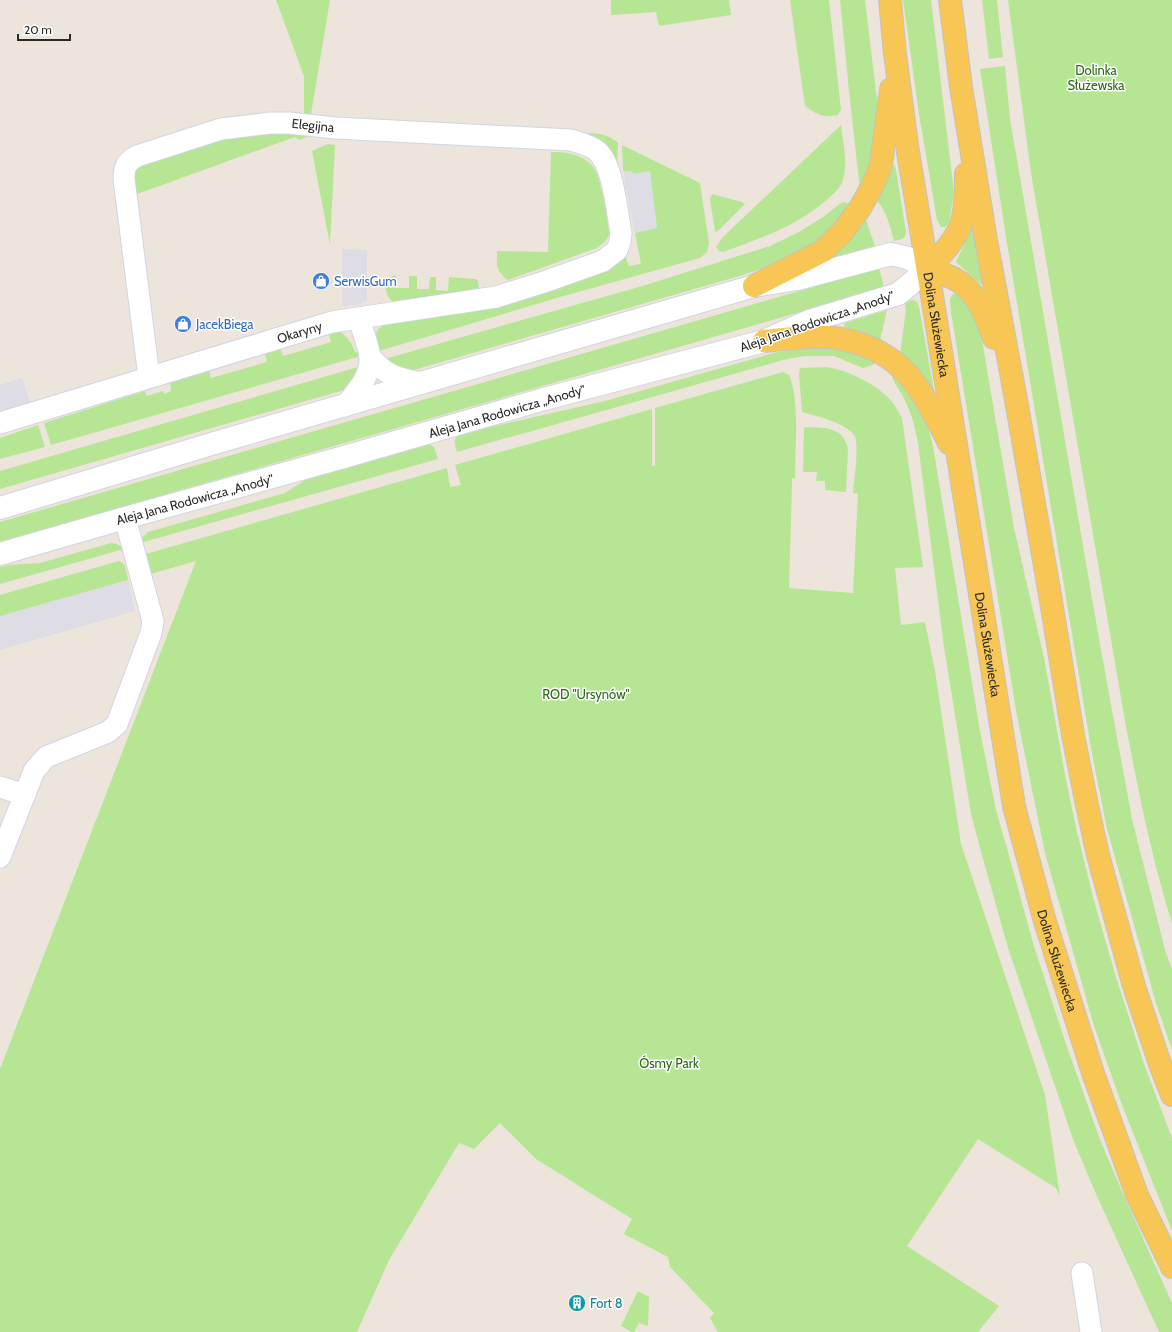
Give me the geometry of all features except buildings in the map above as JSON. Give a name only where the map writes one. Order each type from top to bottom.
[{"type":"main road","name":"Dolina Służewiecka","points":[[890,0],[895,54],[908,152],[1014,806],[1044,918],[1093,1073],[1137,1195],[1172,1267]]},
{"type":"main road","points":[[950,0],[961,87],[986,240],[1050,595],[1073,735],[1087,805],[1098,855],[1134,986],[1172,1095]]},
{"type":"main road","points":[[754,286],[822,251],[843,231],[860,208],[872,187],[881,165],[895,54]]},
{"type":"main road","points":[[928,269],[952,242],[961,226],[965,201],[968,133]]},
{"type":"main road","points":[[0,508],[218,442],[754,286],[797,279],[891,254],[908,258],[928,269],[954,279],[965,286],[973,294],[986,318],[1014,394]]},
{"type":"main road","name":"Aleja Jana Rodowicza „Anody”","points":[[0,554],[344,458],[544,400],[764,341],[809,321],[898,294],[928,269]]},
{"type":"main road","points":[[764,341],[829,337],[860,343],[889,357],[910,377],[927,400],[958,460]]},
{"type":"street","name":"Elegijna","points":[[149,377],[124,179],[125,168],[129,160],[137,156],[221,129],[270,123],[289,123],[335,128],[571,140],[589,146],[598,151],[610,172],[621,233],[617,250],[603,261]]},
{"type":"street","name":"Okaryny","points":[[0,423],[332,322],[496,297],[603,261]]},
{"type":"street","points":[[345,406],[364,382],[368,370],[370,357],[359,319]]},
{"type":"street","points":[[370,357],[381,369],[398,379],[422,383]]},
{"type":"street","points":[[0,857],[34,771],[46,757],[108,732],[117,724],[151,632],[152,621],[125,518]]},
{"type":"street","points":[[0,787],[24,795]]},
{"type":"street","points":[[1082,1273],[1091,1332]]},
{"type":"shaded area","points":[[623,170],[632,171],[633,174],[650,171],[657,228],[635,233]]},
{"type":"shaded area","points":[[342,249],[367,250],[367,300],[360,304],[343,306]]},
{"type":"shaded area","points":[[22,378],[30,403],[0,411],[0,385]]},
{"type":"shaded area","points":[[128,580],[135,611],[0,650],[0,616]]},
{"type":"green space","points":[[276,0],[330,0],[311,114],[304,114],[304,76]]},
{"type":"green space","points":[[611,0],[729,0],[731,15],[659,26],[656,12],[611,15]]},
{"type":"green space","points":[[790,0],[829,0],[841,110],[838,115],[824,116],[805,106]]},
{"type":"green space","points":[[840,0],[865,0],[878,108],[876,147],[860,190],[849,91]]},
{"type":"green space","points":[[903,0],[931,0],[954,192],[949,223],[945,227],[941,227],[937,220],[919,114]]},
{"type":"green space","points":[[982,0],[997,0],[1003,57],[989,59]]},
{"type":"green space","name":"Dolinka Służewska","points":[[1008,0],[1172,0],[1172,923],[1151,848],[1125,721],[1031,173]]},
{"type":"green space","points":[[1005,66],[1010,119],[1099,639],[1132,819],[1165,950],[1172,969],[1172,1050],[1156,1003],[1107,829],[1092,754],[1006,237],[980,69]]},
{"type":"green space","points":[[841,125],[845,152],[845,166],[842,182],[834,193],[807,215],[794,223],[723,252],[719,251],[716,247],[723,237]]},
{"type":"green space","points":[[275,127],[312,135],[299,140],[295,137],[137,194],[136,200],[131,168],[219,134]]},
{"type":"green space","points":[[582,133],[606,135],[618,143],[617,167]]},
{"type":"green space","points":[[328,144],[335,145],[330,245],[312,151]]},
{"type":"green space","points":[[622,145],[700,183],[709,243],[707,252],[700,258],[560,297],[379,351],[375,335],[379,328],[385,324],[482,310],[537,295],[625,255],[629,266],[641,264],[635,233],[657,228],[650,171],[633,174],[632,171],[624,171]]},
{"type":"green space","points":[[551,152],[579,156],[594,168],[597,173],[609,234],[604,242],[597,248],[508,280],[499,271],[497,251],[548,252]]},
{"type":"green space","points":[[891,165],[895,166],[896,170],[906,232],[905,237],[894,241],[883,209],[876,200]]},
{"type":"green space","points":[[712,194],[745,204],[717,232],[715,231],[710,199]]},
{"type":"green space","points":[[845,202],[852,206],[837,226],[817,243],[776,264],[754,272],[400,374],[381,360],[639,287],[770,246],[799,232],[823,217],[841,203]]},
{"type":"green space","points":[[865,217],[875,246],[826,261]]},
{"type":"green space","points":[[972,228],[983,283],[981,284],[956,262]]},
{"type":"green space","points":[[879,268],[884,288],[0,542],[0,522]]},
{"type":"green space","points":[[396,275],[396,288],[409,288],[409,276],[417,276],[417,289],[429,289],[430,277],[436,277],[436,290],[448,291],[449,277],[476,279],[478,281],[479,289],[478,292],[396,303],[389,297],[386,284],[391,277]]},
{"type":"green space","points":[[955,293],[958,294],[970,308],[981,334],[1014,528],[1044,658],[1077,832],[1094,901],[1116,977],[1144,1064],[1172,1138],[1172,1231],[1122,1105],[1094,1026],[1045,853],[1017,716],[951,312],[950,299]]},
{"type":"green space","points":[[912,300],[917,302],[919,307],[935,396],[900,354],[906,310],[905,303]]},
{"type":"green space","points":[[887,310],[880,341],[846,329],[844,326],[845,323]]},
{"type":"green space","points":[[336,332],[341,332],[344,334],[350,341],[355,352],[360,353],[361,356],[51,445],[44,423],[145,391],[147,396],[163,391],[164,394],[171,391],[170,383],[209,370],[211,378],[267,362],[265,354],[281,349],[283,356],[328,343],[331,342],[329,335]]},
{"type":"green space","points":[[808,345],[833,346],[876,360],[873,365],[863,368],[834,356],[805,356],[787,359],[457,452],[455,440],[460,434],[605,401],[770,354]]},
{"type":"green space","points":[[365,365],[351,388],[0,489],[0,471]]},
{"type":"green space","name":"ROD \"Ursynów\"","points":[[827,367],[844,371],[871,384],[886,396],[902,418],[923,567],[895,568],[901,625],[925,622],[935,671],[961,844],[1045,1095],[1060,1196],[1056,1188],[978,1139],[907,1246],[999,1306],[978,1332],[718,1332],[710,1318],[714,1313],[670,1267],[668,1257],[624,1234],[632,1219],[536,1159],[500,1123],[474,1149],[459,1143],[389,1260],[357,1332],[0,1332],[0,1069],[196,561],[147,575],[142,555],[447,468],[450,487],[461,485],[455,465],[652,409],[652,466],[655,466],[655,408],[783,372],[789,375],[795,398],[796,411],[795,479],[792,478],[789,588],[853,593],[858,494],[853,493],[856,456],[855,437],[851,432],[839,424],[802,412],[799,374],[800,368]]},
{"type":"green space","points":[[895,372],[925,416],[933,446],[980,731],[996,810],[1033,943],[1066,1044],[1099,1137],[1172,1303],[1172,1332],[1159,1332],[1096,1194],[1074,1142],[1008,948],[971,814],[944,647],[918,443],[910,411],[892,377],[891,373]]},
{"type":"green space","points":[[38,425],[45,447],[0,459],[0,438]]},
{"type":"green space","points":[[804,427],[831,429],[842,436],[848,449],[846,492],[825,490],[825,481],[816,481],[817,472],[803,472]]},
{"type":"green space","points":[[427,443],[434,447],[438,459],[140,543],[148,532],[285,493],[307,479]]},
{"type":"green space","points":[[111,543],[117,544],[124,549],[0,584],[0,567],[40,563]]},
{"type":"green space","points":[[119,561],[125,565],[128,580],[0,616],[0,595]]},
{"type":"green space","points":[[638,1291],[649,1297],[648,1326],[639,1323],[634,1332],[632,1332],[621,1326]]},
{"type":"place","name":"SerwisGum","points":[[321,281]]},
{"type":"place","name":"JacekBiega","points":[[183,324]]},
{"type":"place","name":"Fort 8","points":[[577,1303]]},
{"type":"park label","name":"Ósmy Park","points":[[669,1063]]}]
